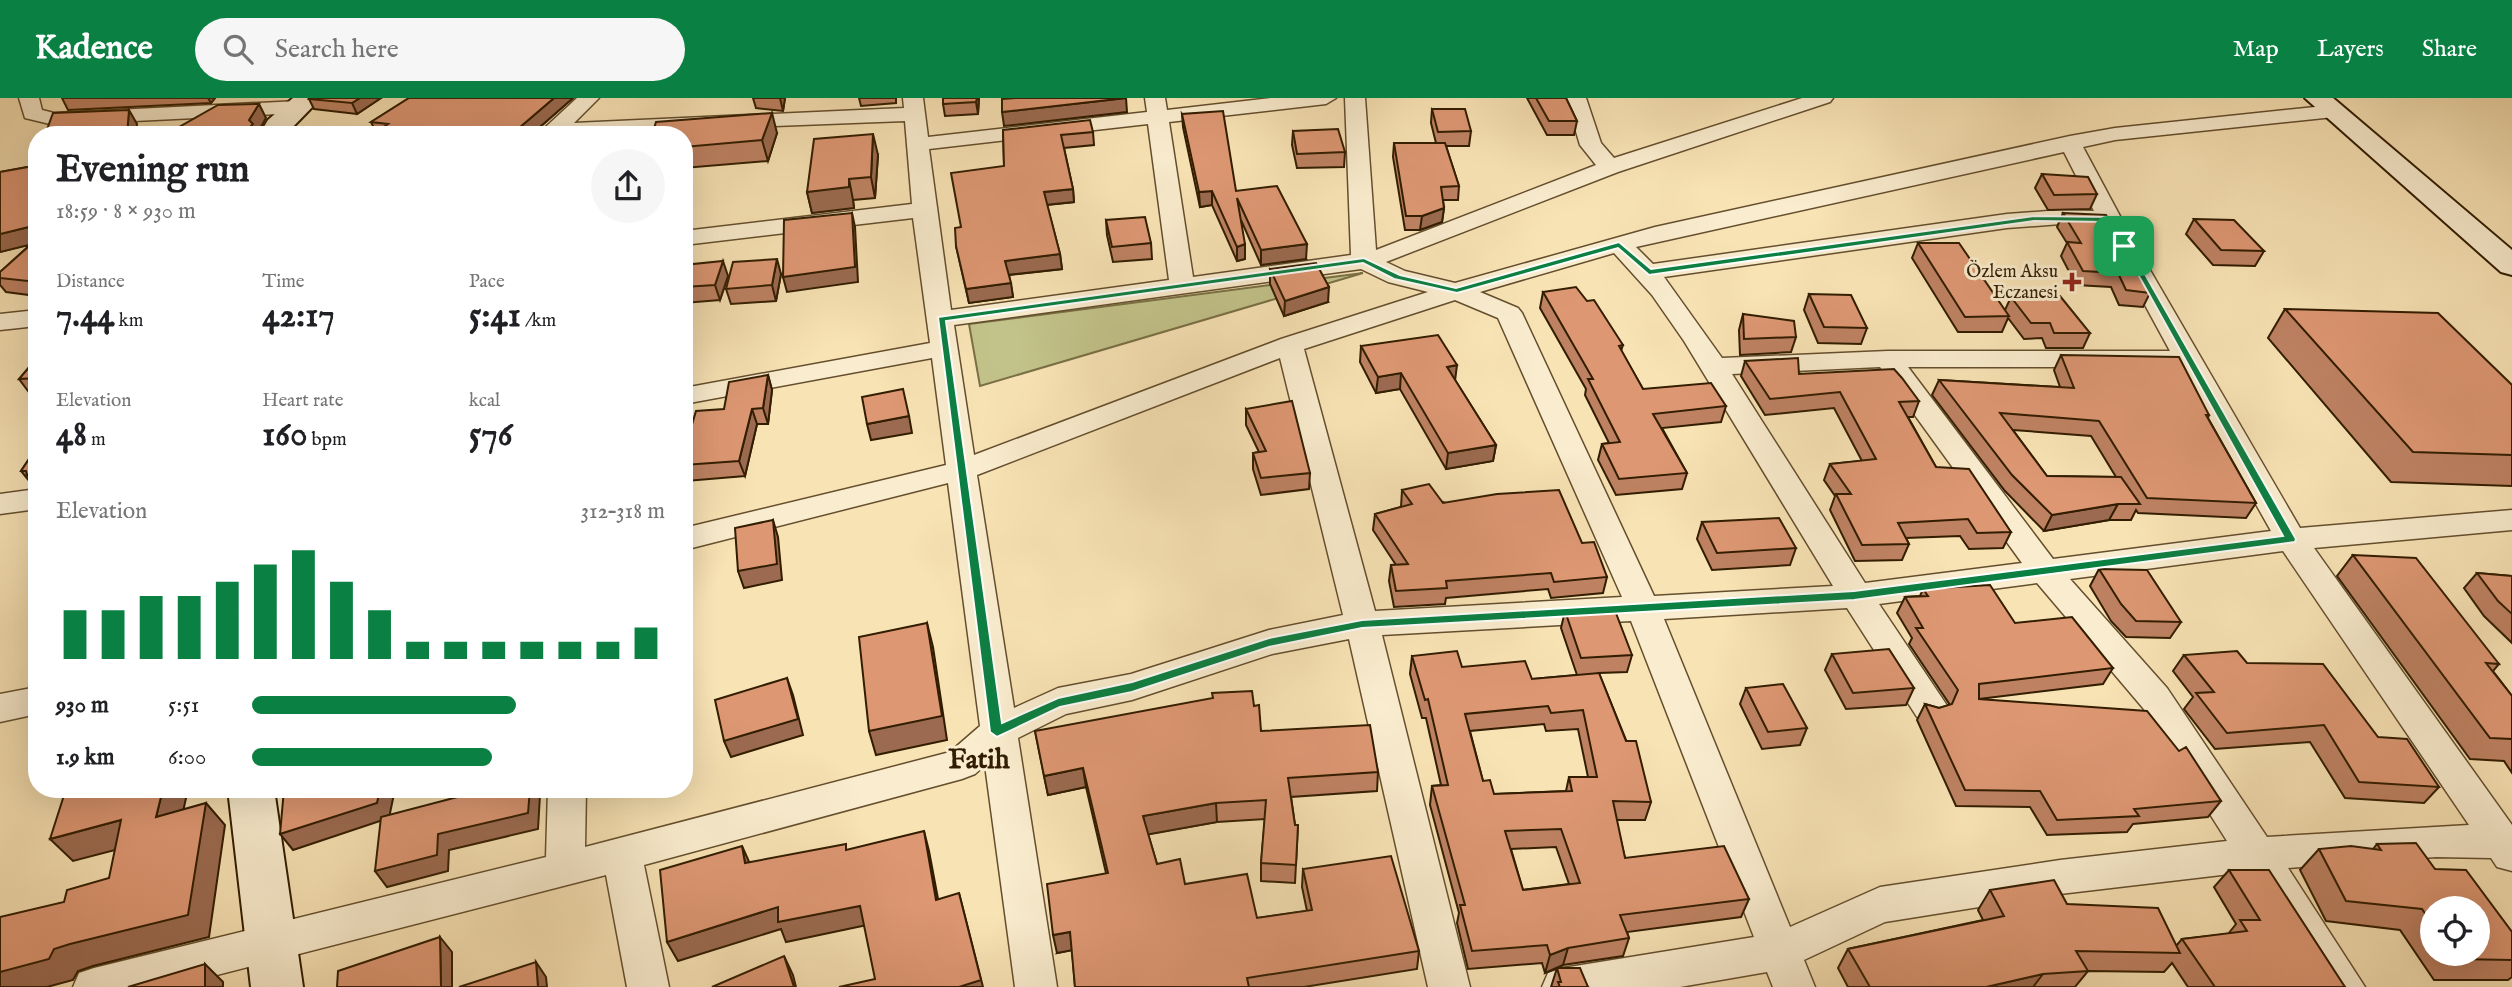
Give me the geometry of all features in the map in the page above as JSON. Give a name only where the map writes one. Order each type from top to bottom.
[{"type":"street","points":[[29,98],[32,114],[54,119],[303,103]]},
{"type":"street","points":[[557,126],[589,98]]},
{"type":"street","points":[[718,123],[731,98]]},
{"type":"street","points":[[662,126],[916,119],[1326,98]]},
{"type":"street","points":[[1355,98],[1364,261]]},
{"type":"street","points":[[1576,98],[1591,145],[1609,167]]},
{"type":"street","points":[[693,394],[943,333],[1182,284],[1364,261],[1402,250],[1609,167],[1823,98]]},
{"type":"street","points":[[277,126],[303,103]]},
{"type":"street","points":[[693,537],[963,470],[1290,345],[1457,290],[1619,244],[2115,134],[2326,105],[2512,266]]},
{"type":"street","points":[[1157,106],[1182,284]]},
{"type":"street","points":[[916,119],[924,209],[963,470],[997,732],[1036,987]]},
{"type":"street","points":[[2070,143],[2291,539],[2508,846]]},
{"type":"street","points":[[693,237],[924,209]]},
{"type":"street","points":[[1649,272],[2007,221],[2061,217],[2112,219]]},
{"type":"street","points":[[1619,244],[1649,272],[1714,367],[1854,596],[1930,707]]},
{"type":"street","points":[[1364,261],[1397,277],[1457,290],[1509,313],[1644,610],[1786,970]]},
{"type":"street","points":[[0,322],[28,319]]},
{"type":"street","points":[[1290,345],[1362,624],[1449,987]]},
{"type":"street","points":[[1714,367],[1888,359],[2189,359]]},
{"type":"street","points":[[1888,359],[2045,571],[2155,698],[2344,987]]},
{"type":"street","points":[[0,504],[28,500]]},
{"type":"street","points":[[94,987],[274,965],[565,869],[962,764],[997,732],[1058,702],[1132,687],[1269,642],[1362,624],[1854,596],[2291,539],[2512,520]]},
{"type":"street","points":[[0,708],[28,701]]},
{"type":"street","points":[[252,798],[274,965]]},
{"type":"street","points":[[565,869],[567,798]]},
{"type":"street","points":[[1563,987],[1786,970],[1880,905],[2060,877],[2259,854],[2436,841],[2508,846]]},
{"type":"street","points":[[622,853],[648,987]]},
{"type":"green space","points":[[1363,273],[980,386],[969,324]]},
{"type":"building","points":[[310,98],[360,98],[352,103]]},
{"type":"building","points":[[409,98],[554,98],[521,126],[385,126],[388,124],[371,122]]},
{"type":"building","points":[[943,98],[977,98],[976,102],[943,104]]},
{"type":"building","points":[[1126,98],[1002,112],[1002,99]]},
{"type":"building","points":[[1536,98],[1566,98],[1577,121],[1549,121]]},
{"type":"building","points":[[259,104],[249,120],[253,124],[251,126],[181,126],[218,105]]},
{"type":"building","points":[[1432,109],[1465,109],[1471,131],[1438,132]]},
{"type":"building","points":[[129,110],[128,126],[48,126],[53,113]]},
{"type":"building","points":[[1223,111],[1236,191],[1277,186],[1307,244],[1261,250],[1237,198],[1245,244],[1237,247],[1212,191],[1199,192],[1182,114]]},
{"type":"building","points":[[772,113],[762,140],[693,146],[693,126],[655,126],[656,122]]},
{"type":"building","points":[[1090,120],[1093,132],[1061,135],[1073,189],[1044,192],[1060,254],[1005,261],[1011,283],[966,289],[956,246],[955,228],[961,227],[951,173],[1004,166],[1003,130]]},
{"type":"building","points":[[1338,129],[1345,152],[1297,154],[1293,131]]},
{"type":"building","points":[[873,134],[871,177],[849,179],[849,187],[807,192],[814,139]]},
{"type":"building","points":[[1394,143],[1445,143],[1459,186],[1441,187],[1444,208],[1422,216],[1406,216]]},
{"type":"building","points":[[28,167],[28,227],[0,234],[0,172]]},
{"type":"building","points":[[2042,174],[2088,177],[2097,194],[2054,195]]},
{"type":"building","points":[[852,213],[855,267],[783,277],[784,220]]},
{"type":"building","points":[[2063,213],[2106,215],[2150,293],[2126,290],[2118,273],[2083,271],[2067,242],[2081,243]]},
{"type":"building","points":[[1145,217],[1151,243],[1112,247],[1106,220]]},
{"type":"building","points":[[2194,219],[2234,220],[2264,251],[2221,250]]},
{"type":"building","points":[[1918,243],[1959,243],[2009,316],[1965,317]]},
{"type":"building","points":[[28,247],[28,281],[0,278],[0,272]]},
{"type":"building","points":[[777,259],[772,285],[726,289],[733,262]]},
{"type":"building","points":[[723,261],[715,285],[693,286],[693,264]]},
{"type":"building","points":[[1316,263],[1329,287],[1285,301],[1270,269]]},
{"type":"building","points":[[1576,287],[1587,301],[1594,300],[1623,345],[1619,346],[1643,389],[1711,383],[1726,406],[1653,414],[1687,473],[1619,479],[1602,444],[1620,442],[1588,379],[1593,379],[1543,292]]},
{"type":"building","points":[[1809,294],[1851,295],[1867,328],[1824,327]]},
{"type":"building","points":[[2060,296],[2090,333],[2054,333],[2050,323],[2031,323],[2011,297]]},
{"type":"building","points":[[2285,309],[2438,313],[2512,385],[2512,455],[2413,452]]},
{"type":"building","points":[[1743,314],[1794,321],[1796,337],[1744,339]]},
{"type":"building","points":[[1438,335],[1457,365],[1447,367],[1496,445],[1448,453],[1401,373],[1378,377],[1361,346]]},
{"type":"building","points":[[2061,355],[2179,357],[2209,415],[2206,415],[2256,503],[2147,498],[2099,421],[2000,413],[2047,476],[2121,477],[2140,504],[2118,504],[2052,515],[2012,475],[1939,380],[2074,388]]},
{"type":"building","points":[[1798,358],[1799,374],[1894,369],[1919,401],[1899,402],[1936,467],[1969,469],[2011,532],[1977,533],[1968,519],[1898,523],[1909,544],[1862,545],[1836,494],[1851,494],[1830,464],[1876,459],[1840,392],[1770,399],[1745,361]]},
{"type":"building","points":[[28,368],[28,378],[19,379]]},
{"type":"building","points":[[768,375],[763,408],[752,409],[739,461],[693,464],[693,421],[696,411],[724,409],[729,382]]},
{"type":"building","points":[[903,389],[909,416],[867,424],[862,397]]},
{"type":"building","points":[[1292,401],[1310,473],[1261,478],[1253,453],[1266,451],[1246,409]]},
{"type":"building","points":[[28,460],[28,475],[26,471],[21,471]]},
{"type":"building","points":[[1429,484],[1443,503],[1497,494],[1559,490],[1582,543],[1594,542],[1607,577],[1554,582],[1551,573],[1446,581],[1447,588],[1396,591],[1391,565],[1408,564],[1375,514],[1412,504],[1402,490]]},
{"type":"building","points":[[1779,518],[1796,548],[1717,553],[1702,522]]},
{"type":"building","points":[[773,520],[777,564],[738,571],[735,528]]},
{"type":"building","points":[[2353,555],[2416,558],[2499,664],[2486,663],[2512,696],[2512,739],[2490,738]]},
{"type":"building","points":[[2099,569],[2147,570],[2181,622],[2136,621],[2121,604]]},
{"type":"building","points":[[2477,573],[2512,576],[2512,614],[2498,601]]},
{"type":"building","points":[[1990,585],[2015,623],[2072,617],[2113,668],[1979,684],[1979,699],[2147,711],[2179,751],[2186,747],[2221,801],[2134,809],[2139,816],[2057,820],[2040,791],[1965,790],[1925,704],[1939,708],[1952,704],[1958,690],[1916,628],[1923,628],[1905,597],[1928,596],[1923,589]]},
{"type":"building","points":[[1614,608],[1632,655],[1581,658],[1565,611]]},
{"type":"building","points":[[927,623],[942,716],[869,731],[859,637]]},
{"type":"building","points":[[1889,649],[1914,688],[1853,693],[1832,654]]},
{"type":"building","points":[[1457,651],[1462,667],[1525,661],[1532,679],[1599,673],[1626,741],[1636,741],[1651,802],[1613,801],[1625,858],[1724,846],[1749,899],[1620,915],[1629,938],[1568,948],[1550,955],[1547,945],[1472,951],[1460,905],[1465,905],[1432,786],[1448,785],[1428,699],[1425,700],[1412,656]],"holes":[[[1548,706],[1551,713],[1583,710],[1597,777],[1569,777],[1572,791],[1494,794],[1490,780],[1483,781],[1465,714]],[[1561,829],[1580,883],[1523,890],[1505,831]]]},
{"type":"building","points":[[2237,651],[2247,663],[2323,664],[2378,737],[2407,739],[2439,787],[2359,782],[2324,725],[2227,733],[2196,693],[2214,692],[2184,655]]},
{"type":"building","points":[[787,678],[798,719],[724,741],[715,700]]},
{"type":"building","points":[[1783,684],[1807,728],[1768,732],[1746,688]]},
{"type":"building","points":[[1252,691],[1254,706],[1259,705],[1261,731],[1370,725],[1378,772],[1288,778],[1295,825],[1298,825],[1296,865],[1261,863],[1266,800],[1216,803],[1143,816],[1157,864],[1180,859],[1185,884],[1247,874],[1257,918],[1312,910],[1303,869],[1391,856],[1419,951],[1247,978],[1249,987],[1075,987],[1070,932],[1053,935],[1047,884],[1108,873],[1083,768],[1044,776],[1035,731],[1213,698],[1212,693]]},
{"type":"building","points":[[63,798],[161,798],[156,817],[206,803],[188,915],[70,944],[54,949],[49,959],[0,972],[0,917],[64,902],[67,890],[109,878],[121,820],[50,839]]},
{"type":"building","points":[[283,798],[378,798],[377,803],[280,834]]},
{"type":"building","points":[[454,798],[529,798],[528,813],[438,834],[437,855],[375,871],[381,817]]},
{"type":"building","points":[[924,831],[936,900],[959,893],[981,980],[959,987],[839,987],[875,979],[860,906],[778,922],[778,907],[667,942],[660,870],[742,846],[745,863],[846,844],[846,850]]},
{"type":"building","points":[[2416,843],[2435,869],[2466,870],[2485,896],[2420,896],[2420,909],[2346,901],[2319,849],[2351,846],[2381,850],[2377,844]]},
{"type":"building","points":[[2229,870],[2269,870],[2345,987],[2215,987],[2182,939],[2247,931],[2240,920],[2260,920]]},
{"type":"building","points":[[2054,880],[2067,904],[2158,908],[2180,953],[2076,951],[2088,971],[2043,974],[1986,987],[1870,987],[1848,949],[2004,916],[1990,890]]},
{"type":"building","points":[[2490,902],[2512,932],[2512,960],[2490,960]]},
{"type":"building","points":[[440,937],[441,987],[337,987],[338,971]]},
{"type":"building","points":[[784,956],[794,987],[712,987]]},
{"type":"building","points":[[536,962],[538,987],[459,987]]},
{"type":"building","points":[[205,964],[205,987],[128,987]]},
{"type":"building","points":[[1557,968],[1580,968],[1588,987],[1560,987]]},
{"type":"place","name":"Özlem Aksu Eczanesi","points":[[2072,282]]},
{"type":"district","name":"Fatih","points":[[979,760]]},
{"type":"route","points":[[2061,217],[2112,219],[2124,246],[2291,539],[1854,596],[1362,624],[1269,642],[1132,687],[1058,702],[997,732],[941,319],[1364,261],[1397,277],[1457,290],[1619,244],[1649,272],[2007,221],[2061,217]]}]
